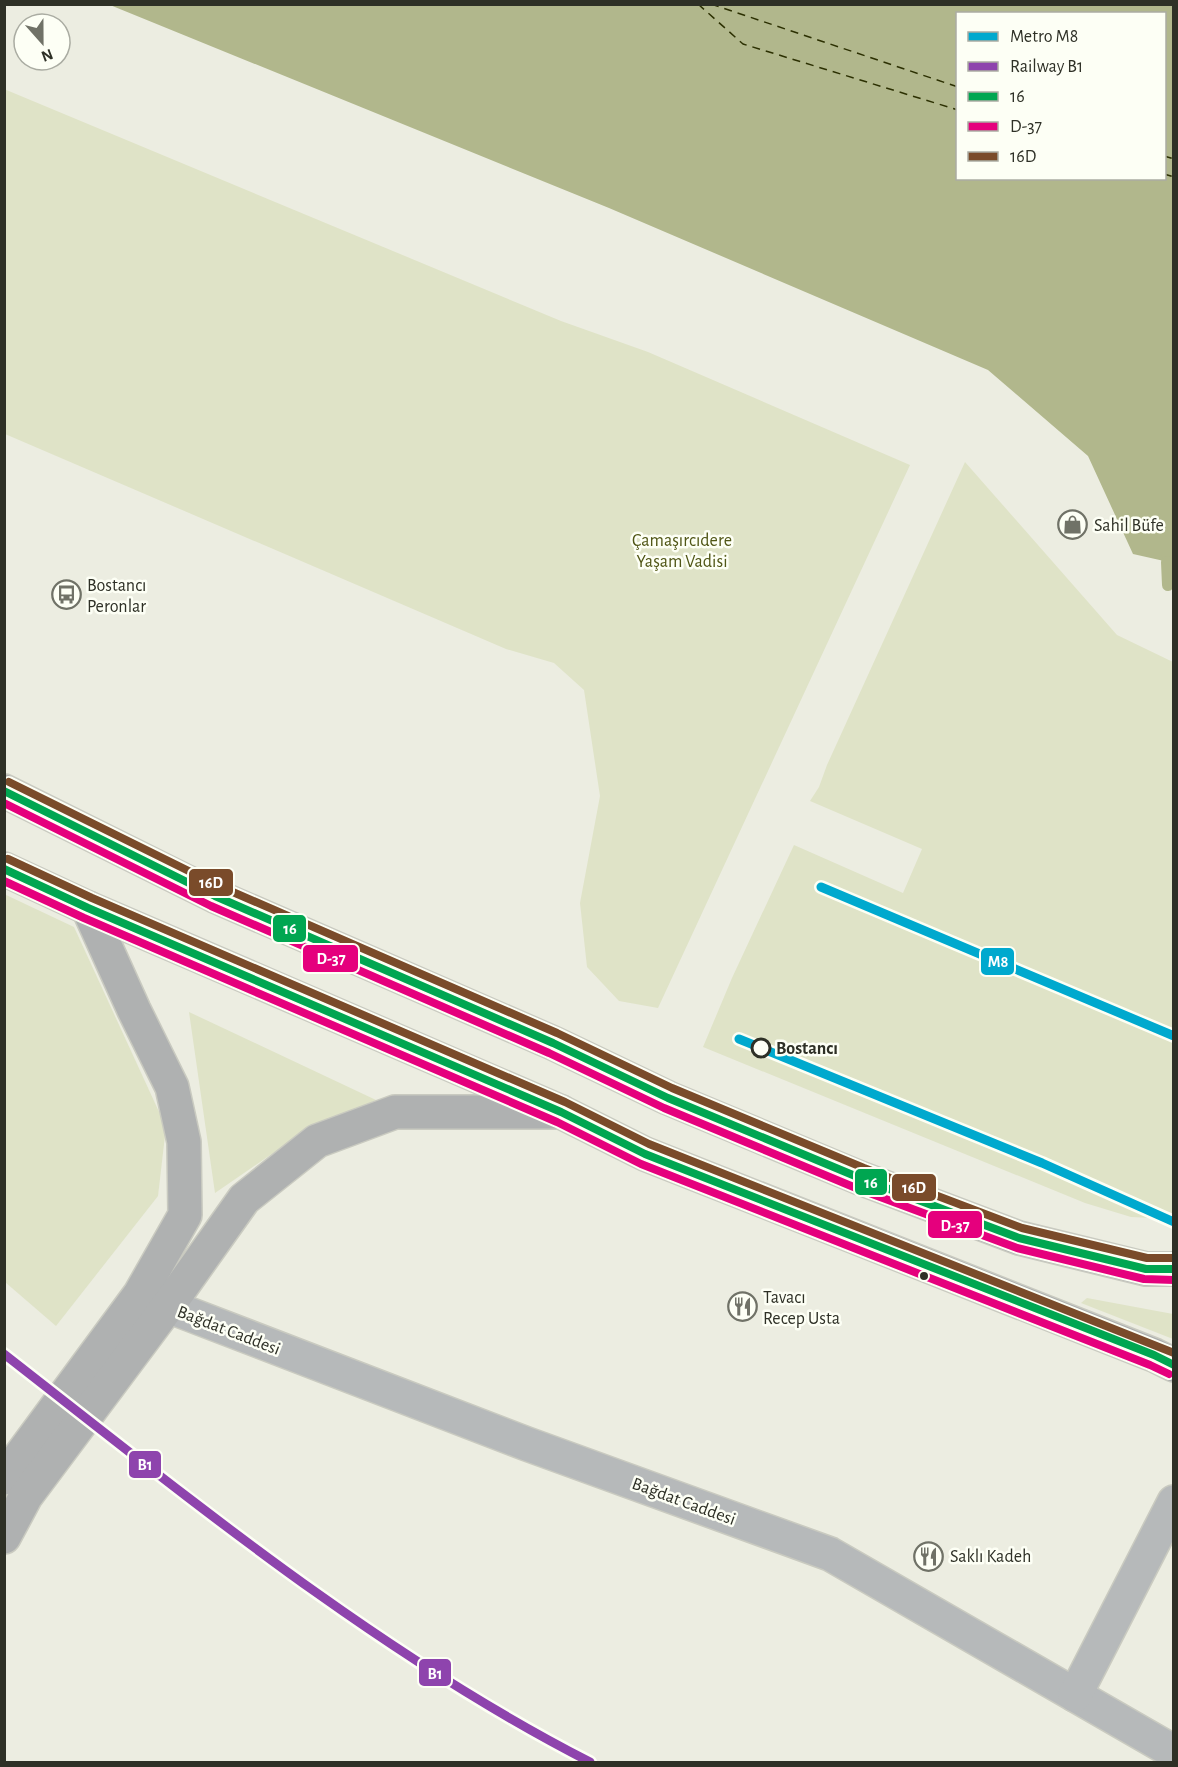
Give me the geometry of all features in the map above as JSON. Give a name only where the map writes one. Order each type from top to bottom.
[{"type":"highway","points":[[4,791],[215,896],[553,1043],[668,1098],[860,1178],[1019,1238],[1164,1272]]},
{"type":"highway","points":[[4,869],[88,908],[561,1112],[645,1154],[1154,1355],[1173,1365]]},
{"type":"main road","name":"Bağdat Caddesi","points":[[4,1537],[12,1484],[140,1294],[185,1215],[184,1142],[172,1087],[88,908]]},
{"type":"main road","name":"Bağdat Caddesi","points":[[12,1484],[168,1306],[244,1199],[316,1141],[395,1112],[561,1112]]},
{"type":"street","name":"Bağdat Caddesi","points":[[168,1306],[527,1444],[830,1554],[1173,1752]]},
{"type":"street","points":[[1076,1695],[1173,1502]]},
{"type":"green space","name":"Çamaşırcıdere Yaşam Vadisi","points":[[4,89],[561,321],[648,352],[910,465],[658,1008],[619,1001],[587,967],[580,903],[600,796],[584,690],[554,663],[506,649],[5,434]]},
{"type":"green space","points":[[965,462],[1117,635],[1173,662],[1173,1219],[1131,1217],[1085,1203],[703,1047],[732,978],[794,845],[903,893],[922,849],[810,801],[819,787]]},
{"type":"green space","points":[[4,894],[74,927],[166,1127],[158,1196],[56,1326],[5,1282]]},
{"type":"green space","points":[[189,1012],[376,1100],[305,1131],[215,1193]]},
{"type":"green space","points":[[1087,1298],[1173,1314],[1173,1339],[1081,1303]]},
{"type":"shaded area","points":[[110,5],[1173,5],[1173,563],[1133,554],[1088,456],[988,370],[609,208]]},
{"type":"waterway","points":[[1167,562],[1168,585]]},
{"type":"ferry route","points":[[698,4],[743,44],[956,109]]},
{"type":"ferry route","points":[[711,4],[956,86]]},
{"type":"ferry route","points":[[1166,157],[1174,159]]},
{"type":"ferry route","points":[[1166,175],[1174,177]]},
{"type":"metro line","name":"M8","points":[[821,887],[1174,1036]]},
{"type":"metro line","name":"M8","points":[[739,1039],[1042,1163],[1174,1222]]},
{"type":"rail line","name":"B1","points":[[4,1354],[216,1519],[361,1624],[512,1719],[590,1762]]},
{"type":"transit line","name":"16D","points":[[9,782],[219,886],[557,1033],[672,1088],[864,1168],[1022,1228],[1147,1258],[1174,1258]]},
{"type":"transit line","name":"16","points":[[4,791],[215,896],[553,1043],[668,1098],[860,1178],[1019,1238],[1146,1269],[1174,1269]]},
{"type":"transit line","name":"D-37","points":[[4,803],[211,906],[549,1053],[664,1108],[856,1188],[1017,1248],[1144,1279],[1174,1280]]},
{"type":"transit line","name":"16D","points":[[8,859],[92,898],[565,1102],[649,1144],[1174,1353]]},
{"type":"transit line","name":"16","points":[[4,869],[88,908],[561,1112],[645,1154],[1154,1355],[1174,1365]]},
{"type":"transit line","name":"D-37","points":[[4,881],[84,918],[557,1122],[641,1164],[1169,1374]]},
{"type":"place","name":"Sahil Büfe","points":[[1073,525]]},
{"type":"place","name":"Bostancı Peronlar","points":[[66,595]]},
{"type":"place","name":"Bostancı","points":[[761,1048]]},
{"type":"place","name":"Tavacı Recep Usta","points":[[742,1307]]},
{"type":"place","name":"Saklı Kadeh","points":[[929,1556]]}]
